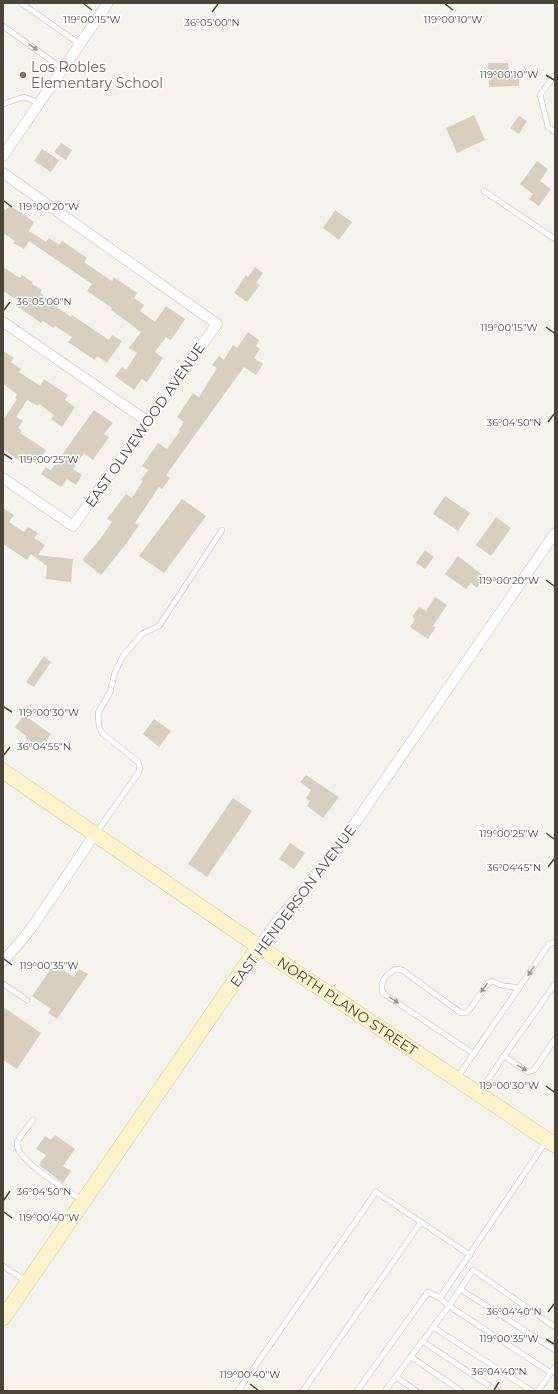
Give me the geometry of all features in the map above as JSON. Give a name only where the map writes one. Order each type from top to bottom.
[{"type":"main road","name":"NORTH PLANO STREET","points":[[3,771],[259,946],[551,1142]]},
{"type":"main road","name":"EAST HENDERSON AVENUE","points":[[3,1318],[259,946]]},
{"type":"street","points":[[3,156],[108,3]]},
{"type":"street","name":"EAST OLIVEWOOD AVENUE","points":[[3,173],[217,324],[73,526],[3,478]]},
{"type":"street","points":[[3,322],[147,421]]},
{"type":"street","name":"EAST HENDERSON AVENUE","points":[[259,946],[279,919],[338,848],[555,533]]},
{"type":"street","points":[[3,961],[21,942],[32,927],[95,834]]},
{"type":"lane","points":[[22,3],[80,44]]},
{"type":"lane","points":[[3,26],[63,69]]},
{"type":"lane","points":[[555,75],[540,95],[548,127],[555,132]]},
{"type":"lane","points":[[3,104],[24,97],[39,103]]},
{"type":"lane","points":[[484,190],[555,239]]},
{"type":"lane","points":[[95,834],[139,772],[140,767],[138,762],[102,733],[99,726],[98,713],[110,692],[115,672],[124,656],[142,634],[159,626],[222,530]]},
{"type":"lane","points":[[457,1079],[549,944],[555,942]]},
{"type":"lane","points":[[474,1054],[384,993],[382,982],[388,974],[395,969],[402,970],[462,1013],[467,1013],[489,982],[492,981],[504,986],[518,989]]},
{"type":"lane","points":[[3,984],[27,1000]]},
{"type":"lane","points":[[479,1094],[555,984]]},
{"type":"lane","points":[[504,1056],[528,1072],[534,1070],[555,1039]]},
{"type":"lane","points":[[32,1120],[17,1142],[18,1150],[29,1164],[83,1201]]},
{"type":"lane","points":[[440,1298],[551,1142]]},
{"type":"lane","points":[[238,1391],[376,1192],[470,1254]]},
{"type":"lane","points":[[303,1391],[421,1222]]},
{"type":"lane","points":[[3,1266],[28,1282]]},
{"type":"lane","points":[[385,1391],[449,1306],[473,1270],[555,1327]]},
{"type":"lane","points":[[460,1289],[555,1350]]},
{"type":"lane","points":[[358,1391],[428,1292],[440,1298],[449,1306],[551,1373]]},
{"type":"lane","points":[[433,1327],[532,1391]]},
{"type":"lane","points":[[422,1341],[497,1391]]},
{"type":"lane","points":[[411,1357],[461,1391]]},
{"type":"lane","points":[[538,1391],[555,1367]]},
{"type":"lane","points":[[396,1377],[416,1391]]},
{"type":"building","points":[[488,63],[508,63],[509,74],[519,73],[519,86],[489,87]]},
{"type":"building","points":[[474,115],[485,140],[457,153],[446,128]]},
{"type":"building","points":[[519,116],[527,121],[519,134],[510,128]]},
{"type":"building","points":[[61,143],[72,150],[66,160],[54,152]]},
{"type":"building","points":[[42,149],[59,160],[51,172],[34,161]]},
{"type":"building","points":[[537,161],[548,169],[540,181],[551,189],[539,206],[529,199],[533,194],[520,184]]},
{"type":"building","points":[[10,205],[34,222],[29,231],[46,242],[49,238],[59,245],[62,241],[87,258],[84,262],[112,281],[114,277],[137,293],[134,298],[144,305],[140,311],[155,322],[166,306],[185,319],[171,340],[166,337],[155,352],[163,358],[147,382],[142,379],[134,390],[115,376],[122,367],[126,370],[137,353],[129,348],[141,332],[111,310],[112,308],[87,291],[92,284],[29,241],[24,249],[13,243],[15,241],[3,233],[3,208],[6,210]]},
{"type":"building","points":[[335,210],[352,222],[339,240],[323,228]]},
{"type":"building","points":[[3,267],[20,278],[22,275],[33,283],[32,284],[42,290],[40,293],[71,317],[72,315],[109,340],[112,335],[122,341],[107,363],[97,356],[95,360],[68,342],[72,337],[55,326],[53,328],[43,321],[41,323],[17,306],[20,302],[3,291]]},
{"type":"building","points":[[255,267],[263,273],[256,283],[260,285],[247,302],[234,293],[246,275],[248,277]]},
{"type":"building","points":[[248,332],[259,340],[256,346],[260,349],[254,358],[263,364],[256,375],[244,367],[166,475],[170,478],[162,489],[159,487],[135,523],[139,525],[101,575],[82,560],[112,522],[107,519],[126,494],[132,498],[148,470],[142,466],[158,443],[167,449],[180,431],[179,430],[184,422],[177,417],[193,393],[199,397],[217,368],[212,365],[219,356],[224,360],[233,345],[237,348]]},
{"type":"building","points":[[3,351],[14,358],[11,362],[21,369],[19,372],[40,386],[44,379],[68,395],[65,400],[75,407],[62,427],[51,419],[54,415],[39,404],[38,406],[27,400],[16,417],[23,421],[18,428],[22,431],[20,433],[46,450],[37,464],[24,456],[21,462],[3,449],[3,420],[17,399],[15,398],[17,394],[3,384]]},
{"type":"building","points":[[94,410],[113,423],[104,434],[109,437],[93,460],[84,453],[73,469],[82,475],[76,485],[67,479],[61,487],[41,474],[46,467],[51,470]]},
{"type":"building","points":[[445,496],[470,513],[458,531],[433,514]]},
{"type":"building","points":[[182,499],[206,516],[164,573],[139,556]]},
{"type":"building","points":[[3,508],[14,515],[9,522],[24,532],[28,527],[38,533],[34,538],[45,545],[38,555],[73,559],[71,582],[46,579],[47,566],[31,554],[27,560],[3,544]]},
{"type":"building","points":[[496,517],[511,528],[491,556],[476,545]]},
{"type":"building","points":[[425,550],[434,557],[425,569],[416,563]]},
{"type":"building","points":[[458,556],[485,577],[477,588],[471,583],[466,589],[445,574]]},
{"type":"building","points":[[435,597],[447,605],[433,626],[436,627],[428,639],[410,627],[415,619],[412,617],[419,607],[426,611]]},
{"type":"building","points":[[44,656],[51,662],[34,687],[26,682]]},
{"type":"building","points":[[24,715],[51,734],[40,749],[25,738],[26,736],[15,727]]},
{"type":"building","points":[[154,719],[171,731],[159,747],[143,734]]},
{"type":"building","points":[[306,775],[339,797],[323,818],[307,806],[310,801],[306,798],[311,790],[300,782]]},
{"type":"building","points":[[233,798],[252,811],[207,877],[188,864]]},
{"type":"building","points":[[290,843],[305,853],[294,869],[279,859]]},
{"type":"building","points":[[54,964],[74,977],[79,969],[88,974],[57,1019],[48,1013],[51,1009],[32,996]]},
{"type":"building","points":[[3,1007],[41,1033],[17,1069],[3,1060]]},
{"type":"building","points":[[55,1135],[75,1149],[63,1166],[71,1171],[63,1183],[39,1165],[46,1155],[36,1149],[45,1136],[51,1140]]},
{"type":"place","name":"Los Robles Elementary School","points":[[23,75]]}]
